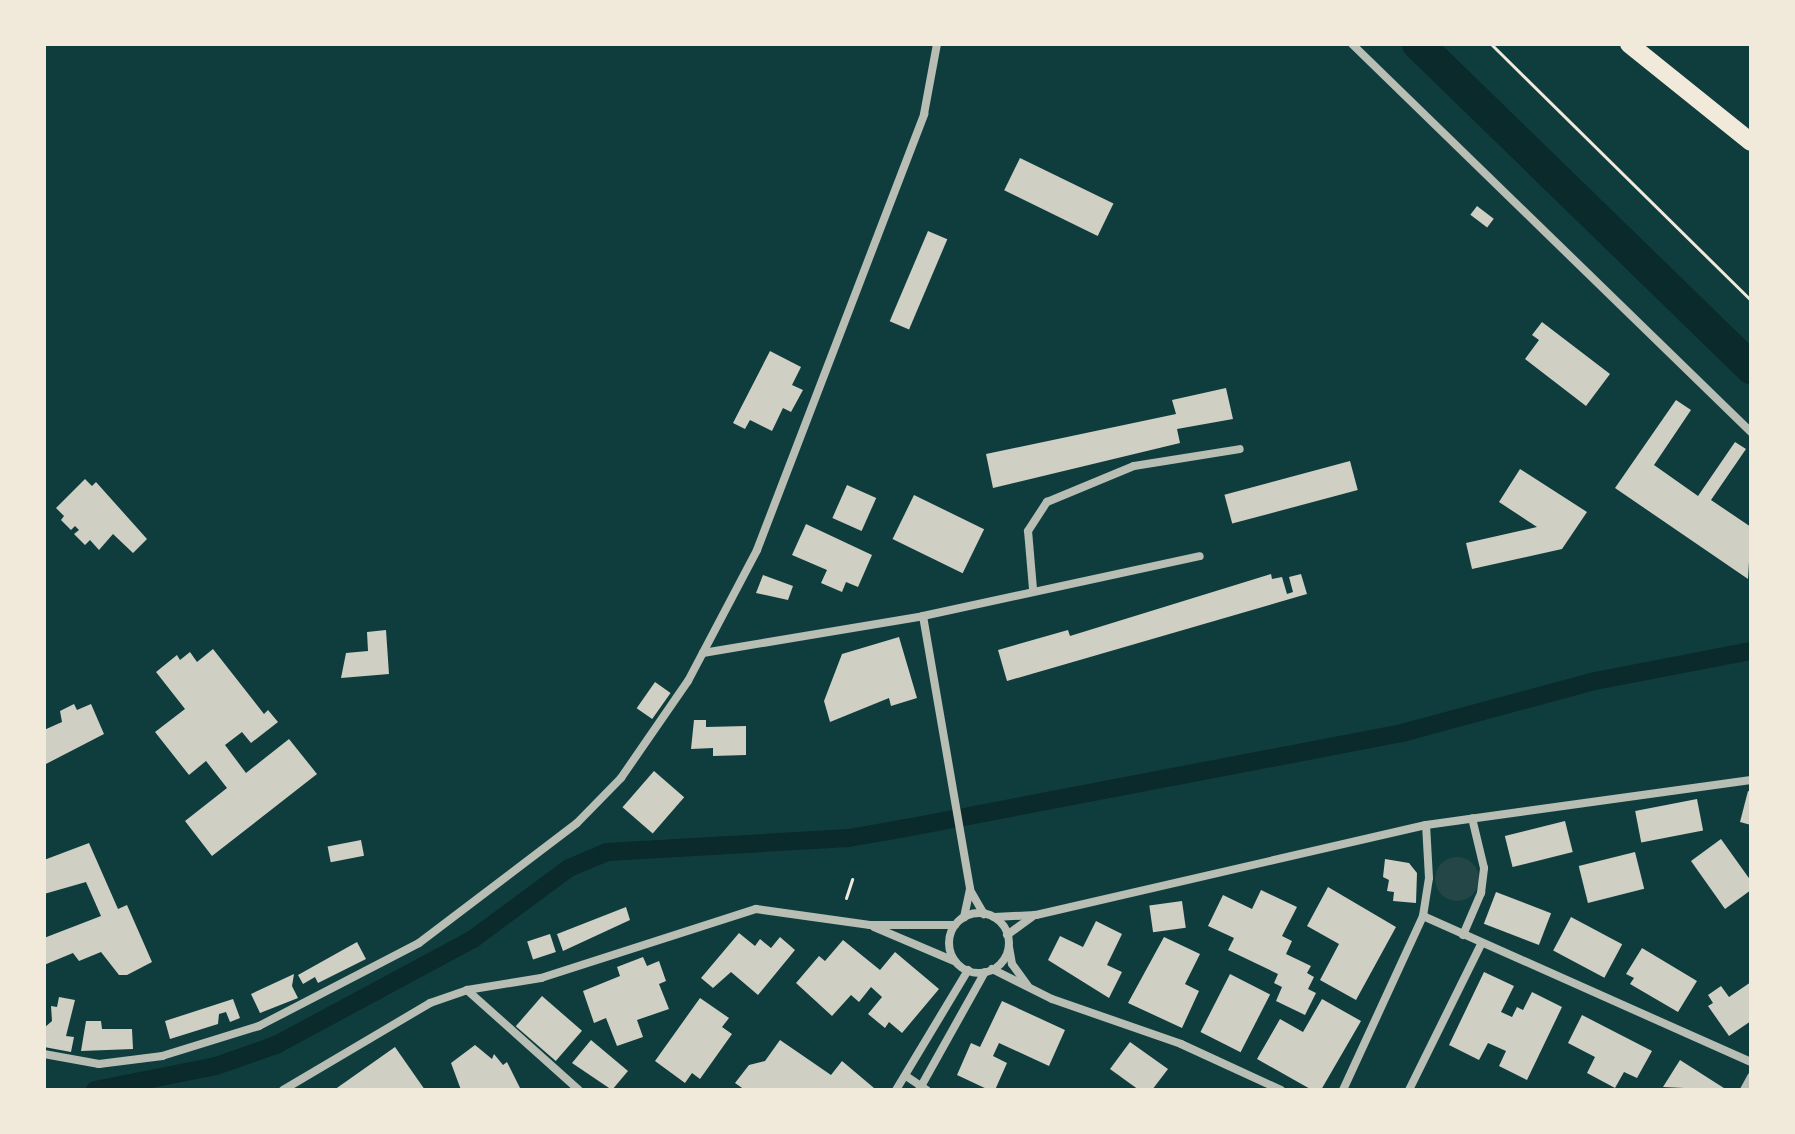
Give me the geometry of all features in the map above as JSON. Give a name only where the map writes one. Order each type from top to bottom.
[{"type":"highway","points":[[1629,44],[1751,142]]},
{"type":"street","points":[[44,1054],[99,1064],[162,1056],[259,1026],[419,943],[577,823],[621,778],[703,653],[757,550],[794,462],[924,114],[937,44]]},
{"type":"street","points":[[1352,44],[1751,432]]},
{"type":"street","points":[[1033,589],[1028,531],[1047,502],[1134,466],[1240,449]]},
{"type":"street","points":[[703,653],[923,616],[1033,589],[1200,556]]},
{"type":"street","points":[[923,616],[970,889],[964,917],[955,925],[949,943],[955,961]]},
{"type":"street","points":[[964,917],[1036,915],[1426,825],[1751,780]]},
{"type":"street","points":[[1463,935],[1481,893],[1484,868],[1472,818]]},
{"type":"street","points":[[1343,1090],[1423,916],[1429,878],[1426,825]]},
{"type":"street","points":[[970,889],[1008,940],[1012,964],[1033,991]]},
{"type":"street","points":[[283,1090],[383,1027],[467,990],[541,978],[756,909],[870,925],[955,925]]},
{"type":"street","points":[[906,1076],[922,1089],[1008,940],[1036,915]]},
{"type":"street","points":[[1423,916],[1751,1062]]},
{"type":"street","points":[[870,925],[955,961],[968,970],[989,971],[1033,991],[1181,1044],[1281,1090]]},
{"type":"street","points":[[1409,1090],[1481,944]]},
{"type":"street","points":[[896,1090],[968,970]]},
{"type":"street","points":[[467,990],[579,1090]]},
{"type":"street","points":[[1744,1090],[1751,1077]]},
{"type":"path","points":[[1491,44],[1751,300]]},
{"type":"path","points":[[846,898],[852,879]]},
{"type":"shaded area","points":[[1457,857],[1473,863],[1479,879],[1473,895],[1457,901],[1441,895],[1435,879],[1441,863]]},
{"type":"building","points":[[1020,158],[1113,204],[1098,236],[1004,190]]},
{"type":"building","points":[[1477,206],[1494,219],[1487,227],[1470,215]]},
{"type":"building","points":[[928,231],[947,239],[909,329],[890,321]]},
{"type":"building","points":[[1542,322],[1610,374],[1586,406],[1525,359],[1539,340],[1532,335]]},
{"type":"building","points":[[770,351],[801,367],[792,385],[803,390],[791,412],[783,408],[772,431],[750,420],[745,429],[733,423]]},
{"type":"building","points":[[1226,388],[1233,419],[1177,429],[1180,443],[993,488],[986,454],[1176,414],[1172,400]]},
{"type":"building","points":[[1676,400],[1691,410],[1654,465],[1698,496],[1735,442],[1746,449],[1711,500],[1751,527],[1748,579],[1615,488]]},
{"type":"building","points":[[1350,461],[1358,490],[1232,524],[1224,495]]},
{"type":"building","points":[[1520,469],[1587,512],[1562,549],[1472,569],[1466,543],[1537,527],[1499,502]]},
{"type":"building","points":[[85,479],[92,486],[96,482],[147,539],[133,553],[113,534],[99,550],[90,540],[85,545],[74,534],[79,530],[75,526],[71,530],[61,520],[64,516],[56,508]]},
{"type":"building","points":[[847,485],[876,498],[862,531],[832,518]]},
{"type":"building","points":[[914,495],[984,529],[963,573],[893,539]]},
{"type":"building","points":[[806,524],[872,555],[858,587],[846,582],[842,592],[821,583],[827,570],[792,555]]},
{"type":"building","points":[[1271,574],[1272,579],[1282,577],[1287,594],[1293,592],[1289,577],[1301,574],[1307,594],[1007,681],[998,650],[1068,630],[1070,636]]},
{"type":"building","points":[[763,575],[793,586],[788,600],[756,593]]},
{"type":"building","points":[[386,630],[389,674],[341,678],[346,653],[368,651],[367,632]]},
{"type":"building","points":[[899,637],[917,698],[891,706],[889,698],[830,722],[824,701],[842,654]]},
{"type":"building","points":[[213,649],[264,714],[268,710],[278,722],[251,743],[242,732],[225,745],[246,773],[289,739],[317,774],[212,856],[185,821],[227,788],[206,761],[189,775],[155,732],[185,709],[156,672],[177,655],[180,660],[190,652],[197,662]]},
{"type":"building","points":[[655,682],[671,693],[652,719],[637,708]]},
{"type":"building","points":[[74,704],[77,710],[91,704],[104,734],[44,765],[44,730],[62,722],[60,711]]},
{"type":"building","points":[[694,720],[706,720],[706,727],[746,726],[746,755],[713,756],[713,748],[691,749]]},
{"type":"building","points":[[654,771],[684,797],[653,833],[623,807]]},
{"type":"building","points":[[1748,791],[1751,792],[1751,825],[1740,822]]},
{"type":"building","points":[[1697,799],[1703,830],[1641,842],[1635,811]]},
{"type":"building","points":[[1565,821],[1573,852],[1513,867],[1505,836]]},
{"type":"building","points":[[1721,839],[1751,881],[1751,890],[1725,909],[1691,861]]},
{"type":"building","points":[[361,840],[364,856],[331,862],[328,846]]},
{"type":"building","points":[[89,843],[118,909],[127,905],[152,962],[127,975],[119,975],[101,952],[79,961],[73,953],[44,965],[44,938],[101,916],[86,882],[44,894],[44,860]]},
{"type":"building","points":[[1635,852],[1644,889],[1588,903],[1579,866]]},
{"type":"building","points":[[1385,859],[1409,863],[1417,873],[1416,903],[1393,901],[1394,892],[1387,891],[1389,880],[1383,877]]},
{"type":"building","points":[[1328,887],[1396,927],[1356,1000],[1320,980],[1339,944],[1307,926]]},
{"type":"building","points":[[1261,890],[1297,907],[1282,936],[1292,941],[1286,954],[1311,966],[1307,973],[1314,977],[1308,989],[1316,993],[1305,1015],[1276,1001],[1282,987],[1274,983],[1278,974],[1228,950],[1234,938],[1208,926],[1223,895],[1252,909]]},
{"type":"building","points":[[1496,892],[1551,913],[1539,945],[1484,924]]},
{"type":"building","points":[[1182,901],[1186,928],[1153,932],[1149,906]]},
{"type":"building","points":[[626,907],[630,920],[563,951],[557,934]]},
{"type":"building","points":[[1571,917],[1622,944],[1604,978],[1553,951]]},
{"type":"building","points":[[1096,921],[1122,934],[1107,965],[1122,972],[1109,998],[1048,960],[1060,936],[1083,947]]},
{"type":"building","points":[[739,933],[755,946],[760,939],[771,948],[780,937],[795,950],[758,995],[731,972],[713,988],[701,978]]},
{"type":"building","points":[[550,934],[556,952],[533,959],[527,941]]},
{"type":"building","points":[[1164,937],[1200,954],[1185,984],[1199,991],[1182,1028],[1128,1003]]},
{"type":"building","points":[[843,940],[880,970],[895,952],[939,989],[902,1033],[889,1022],[885,1028],[868,1014],[882,997],[871,987],[859,1002],[851,995],[832,1016],[796,983],[819,956],[825,961]]},
{"type":"building","points":[[357,942],[366,959],[318,983],[315,977],[303,984],[298,975]]},
{"type":"building","points":[[1642,948],[1697,981],[1678,1012],[1630,984],[1634,978],[1626,974]]},
{"type":"building","points":[[643,957],[647,966],[659,961],[666,981],[659,984],[669,1009],[637,1020],[643,1037],[617,1046],[606,1018],[594,1023],[583,991],[620,976],[617,967]]},
{"type":"building","points":[[1484,972],[1514,986],[1501,1012],[1512,1017],[1517,1007],[1523,1010],[1532,992],[1562,1007],[1527,1080],[1499,1066],[1506,1051],[1488,1043],[1479,1060],[1449,1045]]},
{"type":"building","points":[[294,974],[292,986],[298,998],[260,1013],[251,994]]},
{"type":"building","points":[[1230,974],[1270,994],[1241,1052],[1200,1032]]},
{"type":"building","points":[[1751,982],[1751,1021],[1729,1036],[1708,1006],[1713,1003],[1708,995],[1721,986],[1729,997]]},
{"type":"building","points":[[542,996],[582,1031],[556,1061],[516,1026]]},
{"type":"building","points":[[59,997],[75,1000],[66,1036],[74,1037],[71,1052],[44,1047],[44,1028],[52,1021],[51,1006],[57,1007]]},
{"type":"building","points":[[700,998],[729,1018],[722,1027],[732,1034],[700,1079],[692,1073],[685,1083],[655,1061]]},
{"type":"building","points":[[233,999],[240,1018],[230,1022],[226,1012],[219,1014],[218,1024],[170,1039],[165,1021]]},
{"type":"building","points":[[1322,999],[1361,1021],[1321,1090],[1312,1090],[1257,1059],[1280,1019],[1303,1032]]},
{"type":"building","points":[[1002,1001],[1065,1030],[1049,1066],[999,1043],[993,1056],[1007,1063],[995,1090],[989,1090],[957,1075],[971,1043],[980,1047]]},
{"type":"building","points":[[1582,1015],[1652,1051],[1637,1078],[1624,1072],[1615,1088],[1587,1073],[1595,1057],[1568,1043]]},
{"type":"building","points":[[86,1021],[101,1021],[102,1029],[132,1029],[133,1049],[81,1051]]},
{"type":"building","points":[[591,1040],[628,1071],[612,1090],[572,1063]]},
{"type":"building","points":[[780,1040],[831,1075],[842,1061],[874,1088],[745,1090],[735,1083],[749,1065],[765,1061]]},
{"type":"building","points":[[1130,1042],[1168,1069],[1152,1090],[1139,1090],[1110,1069]]},
{"type":"building","points":[[475,1045],[492,1059],[494,1054],[503,1065],[507,1062],[521,1090],[461,1090],[451,1063]]},
{"type":"building","points":[[395,1047],[425,1090],[334,1090]]},
{"type":"building","points":[[1680,1060],[1727,1090],[1663,1087]]},
{"type":"waterway","points":[[1418,44],[1751,368]]},
{"type":"waterway","points":[[95,1090],[216,1066],[276,1045],[473,939],[569,868],[607,852],[849,838],[906,828],[1402,733],[1595,681],[1751,651]]},
{"type":"waterway","points":[[143,1090],[150,1078]]}]
